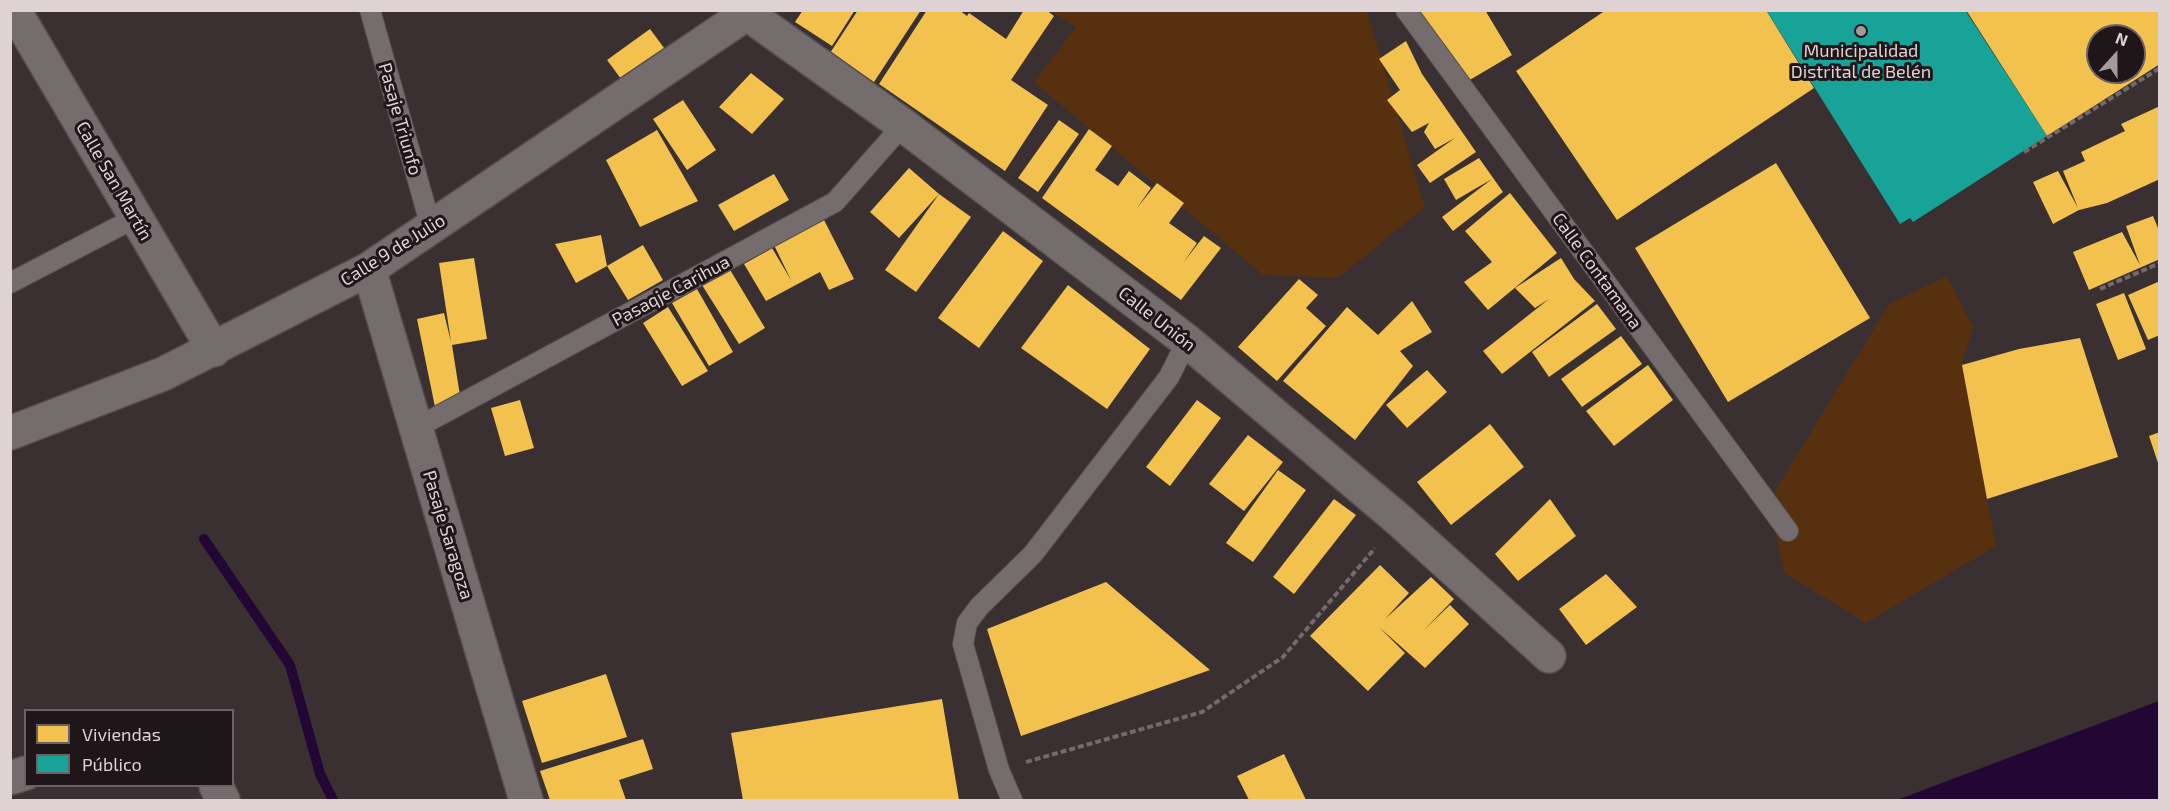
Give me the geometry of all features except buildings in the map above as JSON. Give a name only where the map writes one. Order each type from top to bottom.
[{"type":"street","name":"Calle San Martín","points":[[14,10],[214,350]]},
{"type":"street","name":"Calle 9 de Julio","points":[[10,433],[163,375],[369,269],[744,12]]},
{"type":"street","name":"Calle Unión","points":[[744,12],[903,125],[1187,341],[1399,520],[1549,656]]},
{"type":"street","name":"Pasaje Saragoza","points":[[369,269],[526,801]]},
{"type":"street","points":[[216,787],[223,801]]},
{"type":"lane","name":"Pasaje Triunfo","points":[[370,10],[431,227]]},
{"type":"lane","name":"Calle Contamana","points":[[1406,10],[1788,531]]},
{"type":"lane","name":"Pasaqje Carihua","points":[[416,428],[835,202],[903,125]]},
{"type":"lane","points":[[10,283],[135,218]]},
{"type":"lane","points":[[1012,801],[999,770],[963,644],[967,623],[979,607],[1033,554],[1168,377],[1187,341]]},
{"type":"path","points":[[2024,152],[2160,68]]},
{"type":"path","points":[[2100,290],[2160,263]]},
{"type":"path","points":[[999,770],[1202,712],[1283,657],[1399,520]]},
{"type":"shaded area","points":[[1051,11],[1367,11],[1425,207],[1338,278],[1263,275],[1034,82],[1076,27]]},
{"type":"shaded area","points":[[1947,276],[1973,327],[1962,365],[1996,546],[1866,623],[1784,573],[1769,501],[1889,304]]},
{"type":"shaded area","points":[[2159,701],[2159,800],[1897,800]]},
{"type":"waterway","points":[[204,539],[290,665],[320,774],[333,800]]},
{"type":"place","name":"Municipalidad Distrital de Belén","points":[[1861,31]]}]
